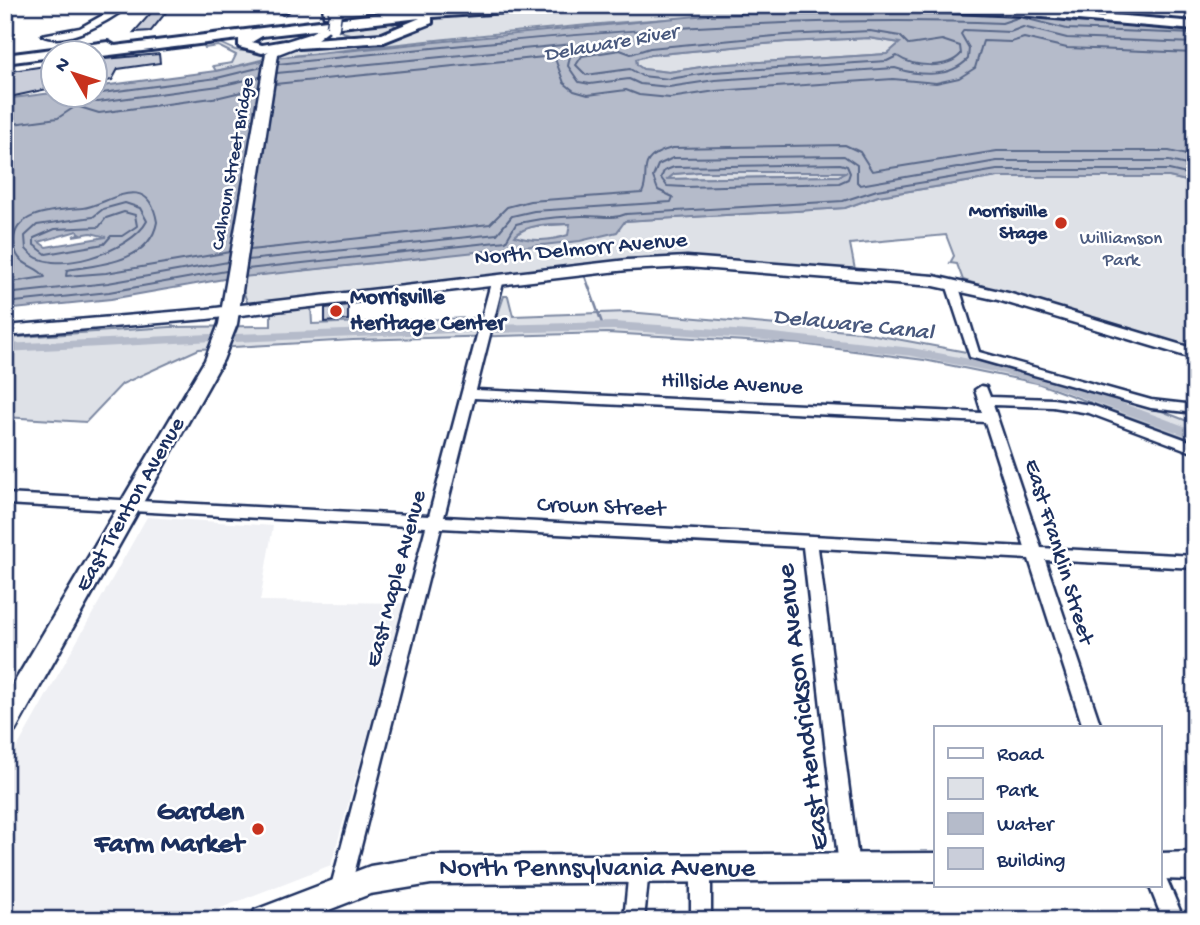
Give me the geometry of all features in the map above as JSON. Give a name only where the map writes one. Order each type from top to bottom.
[{"type":"highway","points":[[374,16],[394,5]]},
{"type":"highway","points":[[108,46],[459,5]]},
{"type":"highway","points":[[108,50],[307,22],[553,5]]},
{"type":"highway","points":[[886,5],[1050,10],[1195,26]]},
{"type":"highway","points":[[1131,5],[1195,9]]},
{"type":"highway","points":[[1139,5],[1195,9]]},
{"type":"highway","points":[[1050,10],[1083,6],[1195,18]]},
{"type":"highway","points":[[1083,6],[1111,16],[1150,23]]},
{"type":"highway","points":[[276,51],[244,44],[251,36],[266,28],[285,9],[290,20],[307,22]]},
{"type":"highway","points":[[299,44],[384,38],[431,19],[497,9]]},
{"type":"highway","points":[[330,28],[343,36],[361,37],[386,35],[399,28],[391,20],[374,16]]},
{"type":"highway","points":[[200,39],[218,41],[249,51],[276,51]]},
{"type":"highway","points":[[5,61],[38,57]]},
{"type":"main road","points":[[276,51],[325,35],[330,28],[332,8]]},
{"type":"main road","points":[[276,51],[330,28]]},
{"type":"main road","name":"Calhoun Street Bridge","points":[[234,278],[276,51]]},
{"type":"main road","name":"North Delmorr Avenue","points":[[5,331],[228,317],[498,279],[640,263],[687,262],[952,284],[1002,296],[1195,354]]},
{"type":"main road","name":"East Trenton Avenue","points":[[5,723],[218,352],[228,317],[234,278]]},
{"type":"main road","points":[[1162,866],[1195,866]]},
{"type":"main road","name":"North Pennsylvania Avenue","points":[[265,920],[324,903],[370,880],[431,870],[934,867]]},
{"type":"street","points":[[82,30],[127,5]]},
{"type":"street","name":"East Maple Avenue","points":[[324,903],[437,522],[498,279]]},
{"type":"street","points":[[952,284],[974,354],[1151,404],[1195,409]]},
{"type":"street","name":"Hillside Avenue","points":[[471,394],[991,418]]},
{"type":"street","name":"East Franklin Street","points":[[1092,726],[983,396],[1091,409],[1195,448]]},
{"type":"street","name":"Crown Street","points":[[5,499],[1195,562]]},
{"type":"street","name":"East Hendrickson Avenue","points":[[810,541],[849,867]]},
{"type":"street","points":[[701,868],[701,920]]},
{"type":"street","points":[[634,920],[639,869]]},
{"type":"street","points":[[1159,886],[1174,920]]},
{"type":"shaded area","points":[[147,517],[273,526],[260,601],[405,603],[331,865],[190,920],[5,920],[5,769]]},
{"type":"green space","points":[[829,5],[1012,14],[1002,16],[817,12],[633,21],[265,59],[216,71],[213,66],[232,63],[236,55],[218,46],[205,48],[202,41],[220,43],[235,50],[262,53],[301,45],[386,39],[432,19],[456,16],[610,7]]},
{"type":"green space","points":[[387,21],[396,26],[376,35],[344,33],[338,30],[339,25]]},
{"type":"green space","points":[[869,38],[900,43],[887,54],[714,65],[669,72],[643,69],[637,65],[636,59],[650,55],[786,42]]},
{"type":"green space","points":[[848,172],[839,176],[668,179],[674,174]]},
{"type":"green space","name":"Williamson Park","points":[[998,177],[1169,177],[1195,183],[1195,349],[963,280],[957,264],[950,263],[954,256],[946,235],[850,244],[856,275],[699,263],[249,307],[238,277],[440,256],[500,234],[536,226],[845,208],[878,196]]},
{"type":"green space","points":[[504,296],[508,296],[513,316],[628,312],[859,332],[993,357],[1098,386],[1195,424],[1195,441],[1037,383],[924,360],[800,344],[607,333],[353,340],[199,349],[122,384],[86,422],[5,417],[5,338],[170,327],[271,326],[271,308],[311,304],[312,324],[497,317]]},
{"type":"water","name":"Delaware River","points":[[995,5],[1010,5],[1068,22],[1195,27],[1195,183],[1169,177],[998,177],[878,196],[845,208],[625,221],[617,232],[580,241],[224,279],[111,299],[5,310],[5,99],[38,95],[38,108],[108,108],[108,85],[216,71],[275,58],[707,15],[868,10],[1012,14]],"holes":[[[869,38],[900,43],[887,54],[714,65],[669,72],[643,69],[637,65],[636,59],[650,55],[786,42]],[[847,172],[839,176],[668,179],[674,174]],[[570,224],[568,235],[548,240],[515,236],[533,226]],[[77,231],[80,233],[73,236],[91,233],[106,237],[46,247],[39,242]]]},
{"type":"building","points":[[158,5],[172,5],[151,31],[134,32]]},
{"type":"building","points":[[159,54],[160,63],[118,69],[112,80],[108,81],[108,59]]},
{"type":"building","points":[[38,67],[38,91],[5,98],[5,72]]},
{"type":"building","name":"Morrisville Heritage Center","points":[[348,305],[348,320],[325,322],[325,308]]},
{"type":"waterway","points":[[585,276],[603,326]]},
{"type":"waterway","name":"Delaware Canal","points":[[495,329],[614,326],[764,336],[912,352],[1006,370],[1066,387],[1195,435]]},
{"type":"waterway","name":"Delaware Canal","points":[[236,338],[477,329]]},
{"type":"waterway","name":"Delaware Canal","points":[[5,348],[210,338]]},
{"type":"place","name":"Morrisville Stage","points":[[1061,223]]},
{"type":"place","name":"Morrisville Heritage Center","points":[[336,311]]},
{"type":"place","name":"Garden Farm Market","points":[[258,829]]}]
